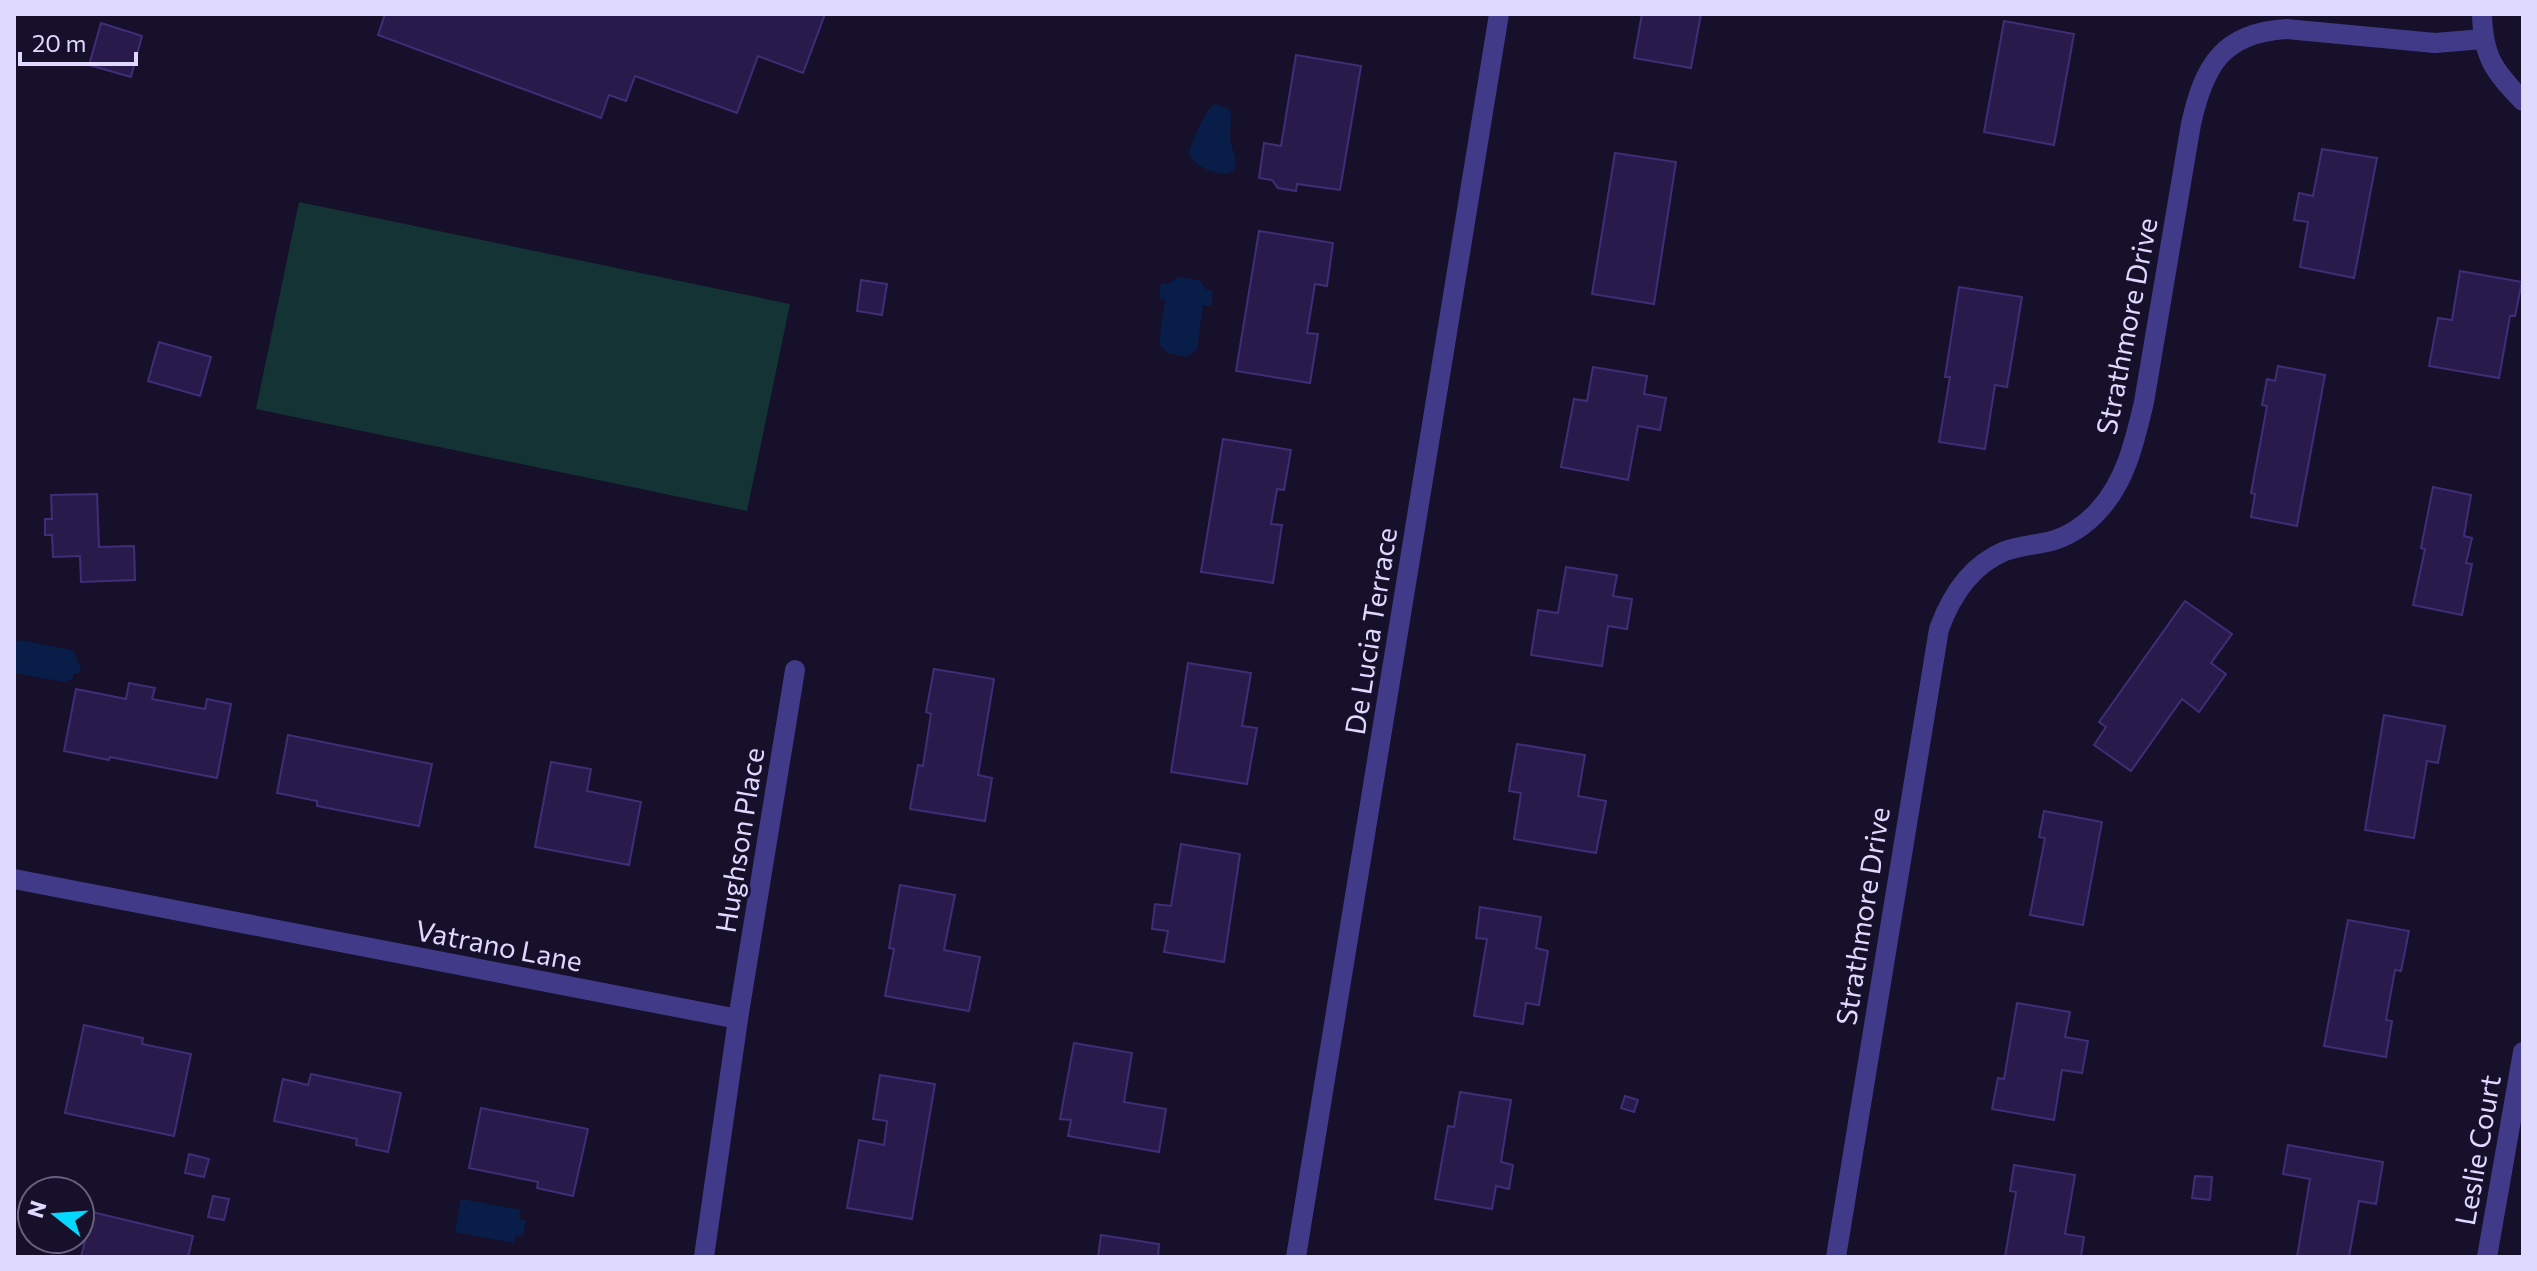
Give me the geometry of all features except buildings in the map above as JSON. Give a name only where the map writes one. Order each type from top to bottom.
[{"type":"street","name":"De Lucia Terrace","points":[[1296,1257],[1499,14]]},
{"type":"street","points":[[2482,14],[2483,39],[2491,64],[2523,101]]},
{"type":"street","name":"Strathmore Drive","points":[[1836,1257],[1939,629],[1958,589],[1986,561],[2004,551],[2067,535],[2098,512],[2116,488],[2135,441],[2144,402],[2191,124],[2202,83],[2230,46],[2242,38],[2270,30],[2435,43],[2483,39]]},
{"type":"street","name":"Hughson Place","points":[[738,1019],[795,670]]},
{"type":"street","name":"Vatrano Lane","points":[[14,879],[738,1019]]},
{"type":"street","points":[[704,1257],[738,1019]]},
{"type":"street","name":"Leslie Court","points":[[2487,1257],[2523,1052]]},
{"type":"green space","points":[[299,202],[790,304],[747,511],[256,409]]},
{"type":"water","points":[[1215,104],[1229,109],[1231,117],[1230,141],[1235,165],[1234,170],[1227,174],[1200,166],[1189,153],[1203,119]]},
{"type":"water","points":[[1178,277],[1199,280],[1206,289],[1213,291],[1211,306],[1203,305],[1197,349],[1187,357],[1167,353],[1159,344],[1165,300],[1159,299],[1161,283],[1168,284]]},
{"type":"water","points":[[19,640],[72,650],[76,662],[81,664],[79,673],[73,674],[73,678],[65,682],[14,673],[14,643]]},
{"type":"water","points":[[461,1199],[521,1210],[519,1219],[526,1220],[523,1236],[516,1235],[514,1243],[455,1232]]}]
